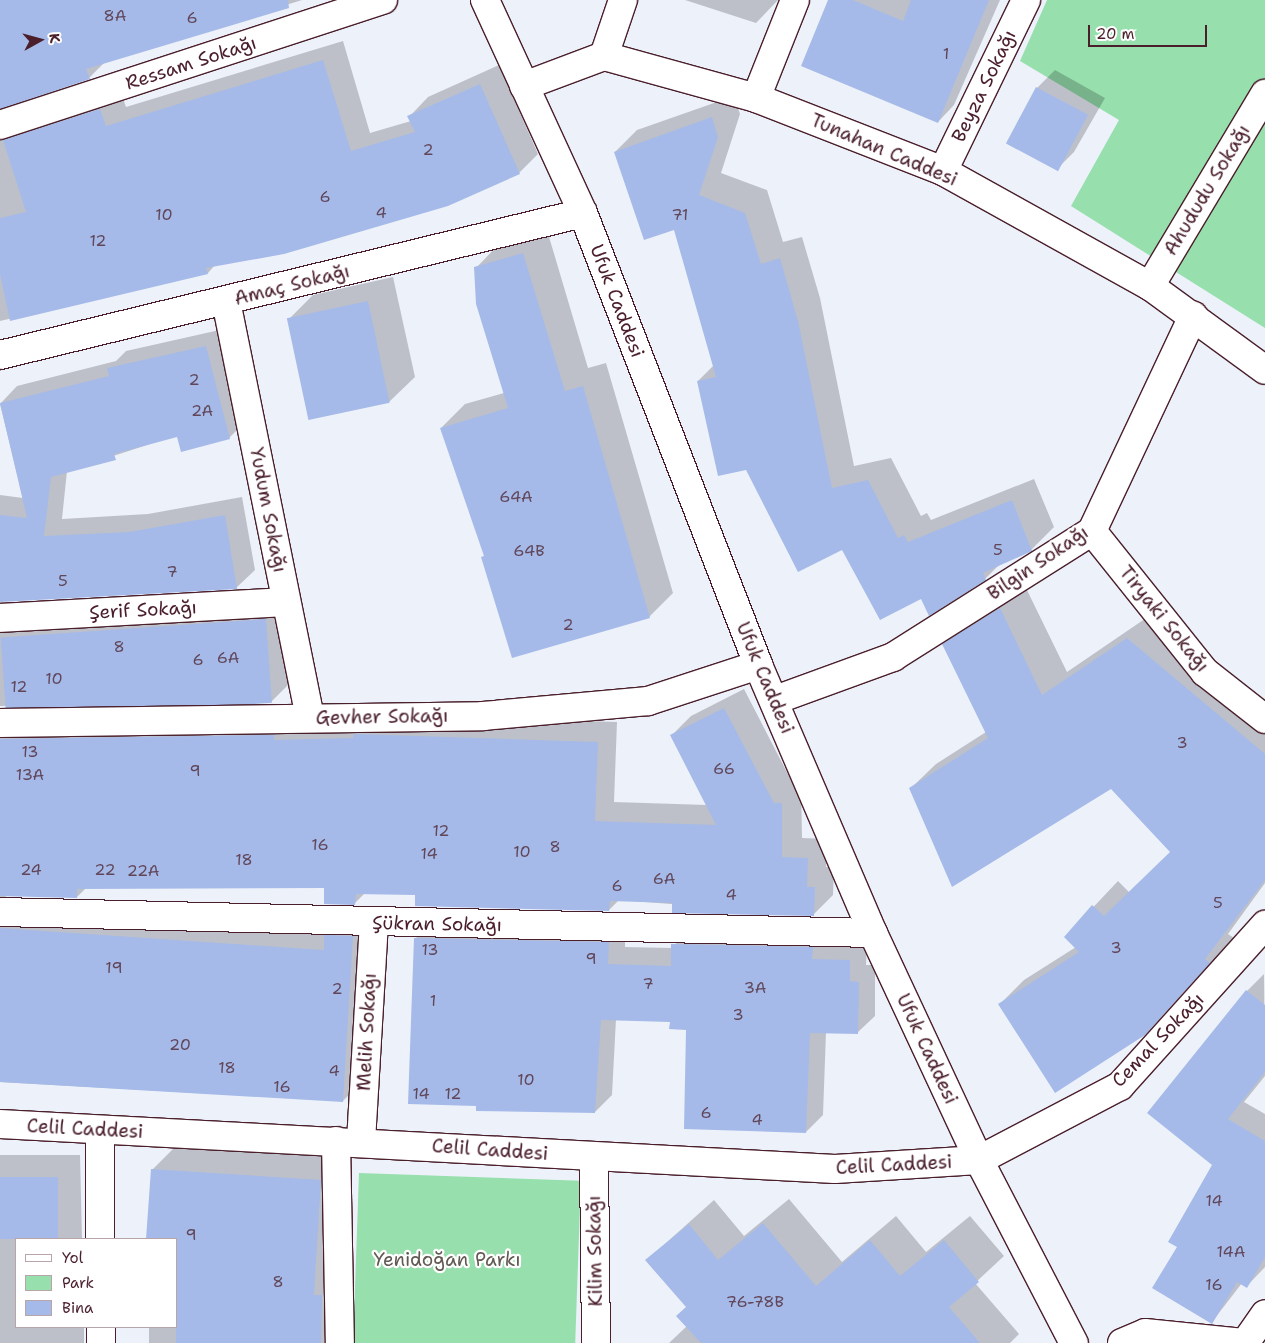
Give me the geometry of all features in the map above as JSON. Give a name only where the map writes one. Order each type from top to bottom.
[{"type":"street","name":"Ressam Sokağı","points":[[0,125],[383,0]]},
{"type":"street","name":"Ufuk Caddesi","points":[[484,0],[583,213],[758,665],[874,933],[979,1160],[1074,1343]]},
{"type":"street","points":[[524,86],[604,56],[624,0]]},
{"type":"street","points":[[756,98],[795,0]]},
{"type":"street","name":"Beyza Sokağı","points":[[943,171],[1026,0]]},
{"type":"street","name":"Tunahan Caddesi","points":[[604,56],[756,98],[943,171],[1150,286],[1194,316],[1265,370]]},
{"type":"street","name":"Ahududu Sokağı","points":[[1150,286],[1265,94]]},
{"type":"street","name":"Amaç Sokağı","points":[[0,355],[583,213]]},
{"type":"street","name":"Yudum Sokağı","points":[[226,301],[310,718]]},
{"type":"street","name":"Bilgin Sokağı","points":[[774,700],[893,657],[1092,531],[1194,316]]},
{"type":"street","name":"Tiryaki Sokağı","points":[[1092,531],[1205,672],[1265,719]]},
{"type":"street","name":"Şerif Sokağı","points":[[0,618],[286,602]]},
{"type":"street","name":"Gevher Sokağı","points":[[0,723],[483,716],[648,701],[758,665]]},
{"type":"street","name":"Şükran Sokağı","points":[[0,912],[374,923],[874,933]]},
{"type":"street","name":"Melih Sokağı","points":[[340,1343],[348,1141],[374,923]]},
{"type":"street","name":"Cemal Sokağı","points":[[979,1160],[1120,1086],[1265,925]]},
{"type":"street","name":"Celil Caddesi","points":[[0,1124],[348,1141],[594,1158],[835,1169],[979,1160]]},
{"type":"street","points":[[100,1130],[100,1238]]},
{"type":"street","name":"Kilim Sokağı","points":[[594,1158],[596,1343]]},
{"type":"street","points":[[1122,1343],[1145,1333],[1244,1343],[1265,1314]]},
{"type":"street","points":[[101,1328],[101,1343]]},
{"type":"green space","points":[[1047,0],[1265,0],[1265,328],[1071,206],[1119,120],[1020,61]]},
{"type":"green space","name":"Yenidoğan Parkı","points":[[359,1173],[581,1181],[575,1343],[353,1343]]},
{"type":"building","points":[[0,0],[288,0],[289,8],[86,69],[90,79],[0,109]]},
{"type":"building","points":[[828,0],[853,0],[903,21],[911,0],[989,0],[938,123],[801,66]]},
{"type":"building","points":[[323,60],[351,151],[415,132],[407,116],[480,84],[520,174],[448,206],[284,254],[206,268],[208,274],[10,321],[0,274],[0,218],[26,212],[3,140],[100,109],[106,126]]},
{"type":"building","points":[[1036,87],[1088,115],[1058,171],[1006,144]]},
{"type":"building","points":[[712,117],[718,137],[699,195],[745,213],[761,264],[780,258],[798,321],[832,488],[868,480],[898,538],[904,535],[908,542],[1012,500],[1032,551],[983,573],[986,580],[929,616],[921,599],[880,620],[842,550],[798,572],[746,470],[718,476],[697,381],[716,377],[674,230],[644,240],[614,152]]},
{"type":"building","points":[[523,253],[565,391],[583,386],[650,618],[512,658],[481,557],[484,556],[440,428],[508,408],[476,304],[474,267]]},
{"type":"building","points":[[368,301],[390,403],[308,420],[287,318]]},
{"type":"building","points":[[206,346],[230,439],[181,452],[177,437],[114,454],[116,460],[51,477],[44,536],[129,532],[225,515],[237,589],[0,602],[0,515],[27,518],[0,403],[109,376],[107,368]]},
{"type":"building","points":[[1000,608],[1042,695],[1127,638],[1265,754],[1265,880],[1205,959],[1210,963],[1145,1035],[1055,1093],[998,1004],[1079,952],[1064,937],[1092,905],[1104,916],[1170,852],[1111,789],[952,887],[909,788],[988,738],[942,644]]},
{"type":"building","points":[[266,619],[272,703],[7,721],[1,638]]},
{"type":"building","points":[[724,708],[774,803],[782,803],[782,857],[808,858],[807,887],[815,887],[814,916],[672,913],[672,903],[610,901],[609,911],[415,906],[415,895],[356,894],[355,905],[324,904],[324,888],[77,889],[77,898],[0,896],[0,739],[274,735],[274,740],[353,738],[354,734],[598,742],[595,821],[716,825],[670,735]]},
{"type":"building","points":[[0,928],[324,950],[324,935],[353,936],[343,1102],[0,1082]]},
{"type":"building","points":[[414,938],[609,942],[608,964],[671,966],[671,944],[813,947],[812,959],[850,960],[850,981],[859,982],[858,1034],[810,1033],[806,1133],[684,1129],[686,1030],[669,1029],[670,1022],[601,1020],[595,1113],[476,1111],[476,1106],[408,1104]]},
{"type":"building","points":[[1246,990],[1265,1005],[1265,1072],[1228,1119],[1265,1141],[1265,1257],[1247,1288],[1237,1282],[1212,1324],[1152,1288],[1177,1247],[1168,1242],[1212,1165],[1147,1113]]},
{"type":"building","points":[[151,1169],[321,1180],[314,1295],[322,1295],[321,1343],[176,1343],[176,1328],[178,1328],[178,1238],[146,1238]]},
{"type":"building","points":[[0,1177],[58,1177],[58,1238],[0,1239]]},
{"type":"building","points":[[763,1223],[816,1286],[870,1240],[900,1276],[944,1240],[979,1282],[949,1307],[980,1343],[701,1343],[676,1316],[686,1307],[645,1260],[689,1224],[718,1260]]}]
